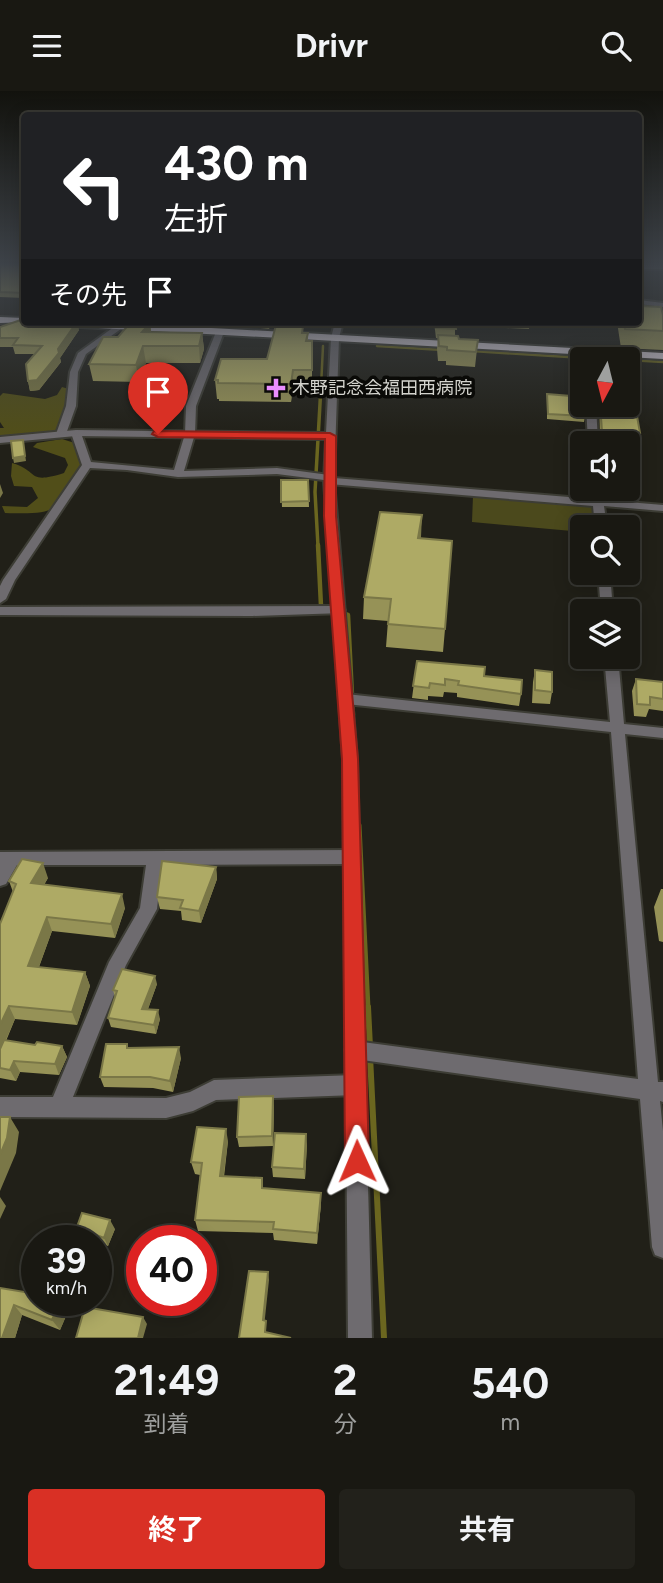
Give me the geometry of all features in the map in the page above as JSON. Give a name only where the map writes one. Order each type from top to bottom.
[{"type":"highway","points":[[140,326],[570,354]]},
{"type":"highway","points":[[640,356],[663,356]]},
{"type":"street","points":[[0,330],[6,323]]},
{"type":"street","points":[[61,435],[71,406],[74,372],[82,353],[125,326]]},
{"type":"street","points":[[338,326],[335,338],[329,479],[346,699],[352,857],[360,1338]]},
{"type":"street","points":[[177,474],[190,434],[191,406],[220,332]]},
{"type":"street","points":[[0,440],[76,433],[330,436]]},
{"type":"street","points":[[76,433],[87,465]]},
{"type":"street","points":[[87,465],[177,474],[277,471],[329,479],[663,508]]},
{"type":"street","points":[[0,599],[9,580],[87,465]]},
{"type":"street","points":[[598,503],[600,515]]},
{"type":"street","points":[[0,611],[339,610]]},
{"type":"street","points":[[612,669],[657,1091],[663,1247]]},
{"type":"street","points":[[346,699],[663,733]]},
{"type":"street","points":[[0,879],[6,859],[352,857]]},
{"type":"street","points":[[59,1107],[118,962],[148,909],[155,858]]},
{"type":"street","points":[[355,1050],[657,1091]]},
{"type":"street","points":[[0,1107],[166,1108],[193,1101],[214,1090],[356,1085]]},
{"type":"shaded area","points":[[62,387],[72,390],[56,435],[0,440],[0,428],[4,428],[0,422],[0,396],[3,393],[45,399],[57,395]]},
{"type":"shaded area","points":[[62,439],[81,445],[87,465],[62,500],[48,511],[5,513],[2,506],[27,507],[38,498],[32,487],[14,486],[11,476],[12,463],[38,477],[64,473],[68,465],[65,458],[33,447],[37,443]]},
{"type":"shaded area","points":[[473,496],[593,505],[594,515],[570,515],[570,531],[472,522]]},
{"type":"building","points":[[20,320],[21,326],[74,326],[58,349],[59,353],[37,380],[28,381],[26,364],[42,346],[13,345],[18,338],[0,338],[0,327]]},
{"type":"building","points":[[642,320],[663,320],[663,331],[625,329],[625,326],[642,326]]},
{"type":"building","points":[[128,326],[147,326],[142,332],[202,333],[199,346],[143,346],[136,365],[89,364],[103,337],[118,337]]},
{"type":"building","points":[[276,326],[303,326],[302,333],[308,333],[306,341],[312,341],[312,370],[293,370],[291,384],[218,383],[218,380],[215,380],[221,359],[267,359]]},
{"type":"building","points":[[456,326],[456,329],[436,328]]},
{"type":"building","points":[[438,335],[478,340],[476,352],[447,350],[447,347],[439,346]]},
{"type":"building","points":[[547,394],[570,396],[570,415],[548,414]]},
{"type":"building","points":[[601,417],[637,417],[640,431],[602,431]]},
{"type":"building","points":[[23,440],[25,456],[13,458],[11,441]]},
{"type":"building","points":[[281,480],[308,480],[309,501],[281,502]]},
{"type":"building","points":[[380,512],[422,515],[418,538],[452,541],[445,629],[388,624],[391,599],[364,597]]},
{"type":"building","points":[[417,661],[485,667],[484,676],[522,680],[521,694],[458,685],[459,681],[445,679],[445,685],[430,683],[429,688],[413,686]]},
{"type":"building","points":[[535,670],[552,672],[552,692],[535,690]]},
{"type":"building","points":[[636,679],[663,682],[663,699],[650,697],[650,705],[637,704]]},
{"type":"building","points":[[22,859],[43,863],[31,883],[122,894],[111,924],[47,917],[28,966],[85,972],[72,1012],[9,1006],[0,1025],[0,924],[16,884],[9,881]]},
{"type":"building","points":[[162,861],[216,867],[199,911],[180,908],[183,900],[157,897]]},
{"type":"building","points":[[122,969],[155,976],[142,1009],[158,1010],[154,1025],[108,1018],[117,991],[113,990]]},
{"type":"building","points":[[4,1040],[62,1046],[55,1064],[14,1061],[10,1070],[0,1068],[0,1049]]},
{"type":"building","points":[[106,1044],[127,1044],[127,1048],[179,1047],[170,1081],[150,1077],[100,1077]]},
{"type":"building","points":[[273,1096],[272,1136],[237,1137],[239,1097]]},
{"type":"building","points":[[0,1117],[10,1117],[7,1138],[0,1155]]},
{"type":"building","points":[[197,1127],[226,1129],[220,1176],[262,1178],[262,1188],[321,1193],[317,1233],[273,1229],[274,1222],[195,1220],[202,1163],[191,1162]]},
{"type":"building","points":[[275,1133],[306,1134],[304,1169],[272,1167]]},
{"type":"building","points":[[82,1213],[110,1220],[108,1225],[78,1225]]},
{"type":"building","points":[[249,1271],[268,1272],[263,1320],[266,1321],[265,1332],[291,1338],[239,1338]]},
{"type":"building","points":[[0,1288],[21,1291],[21,1308],[14,1305],[0,1338]]},
{"type":"building","points":[[112,1312],[143,1317],[138,1338],[76,1338],[82,1316],[112,1316]]},
{"type":"waterway","points":[[321,387],[323,346]]},
{"type":"waterway","points":[[377,346],[442,350]]},
{"type":"waterway","points":[[472,351],[570,357]]},
{"type":"waterway","points":[[640,361],[663,362]]},
{"type":"waterway","points":[[318,546],[315,492],[321,386]]},
{"type":"waterway","points":[[318,545],[321,606],[327,608]]},
{"type":"waterway","points":[[342,613],[348,615],[353,715]]},
{"type":"waterway","points":[[359,825],[368,1008]]},
{"type":"waterway","points":[[368,1007],[370,1047]]},
{"type":"waterway","points":[[370,1056],[384,1338]]},
{"type":"place","name":"木野記念会福田西病院","points":[[276,388]]},
{"type":"route","points":[[158,434],[330,436],[330,516],[350,759],[357,1161]]}]
